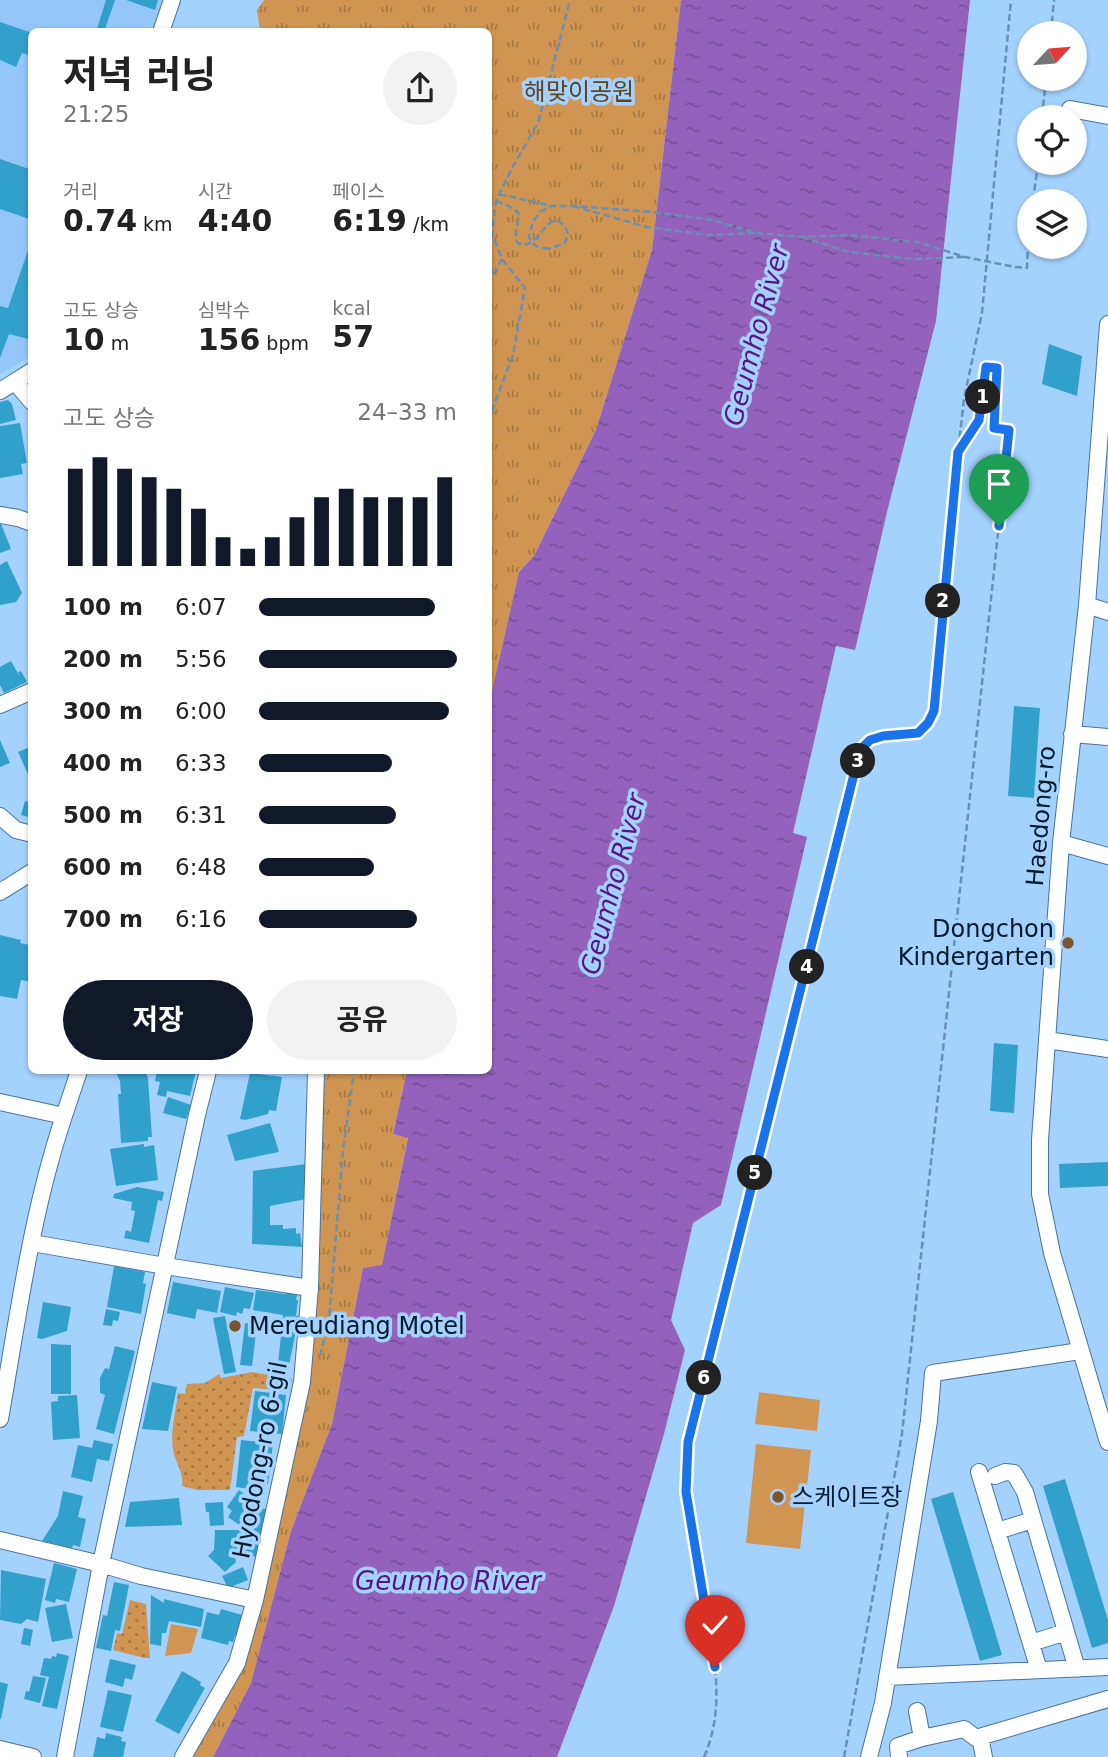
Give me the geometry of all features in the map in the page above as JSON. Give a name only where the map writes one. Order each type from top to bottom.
[{"type":"street","points":[[162,28],[172,0]]},
{"type":"street","points":[[1087,112],[1108,116]]},
{"type":"street","name":"Haedong-ro","points":[[1108,324],[1106,383],[1087,605],[1061,843],[1040,1140],[1040,1194],[1052,1253],[1108,1442]]},
{"type":"street","points":[[0,391],[28,374]]},
{"type":"street","points":[[15,382],[28,397]]},
{"type":"street","points":[[0,516],[18,517],[28,521]]},
{"type":"street","points":[[1087,605],[1108,612]]},
{"type":"street","points":[[0,705],[28,693]]},
{"type":"street","points":[[1072,734],[1108,737]]},
{"type":"street","points":[[0,816],[16,830],[28,833]]},
{"type":"street","points":[[1061,843],[1108,856]]},
{"type":"street","points":[[0,892],[28,874]]},
{"type":"street","points":[[1047,1040],[1108,1049]]},
{"type":"street","points":[[0,1419],[32,1242],[52,1154],[78,1074]]},
{"type":"street","points":[[65,1757],[101,1564],[207,1074]]},
{"type":"street","name":"Hyodong-ro 6-gil","points":[[183,1757],[237,1664],[256,1600],[302,1381],[310,1288],[316,1074]]},
{"type":"street","points":[[0,1102],[64,1116]]},
{"type":"street","points":[[32,1242],[164,1266],[310,1288]]},
{"type":"street","points":[[869,1757],[887,1677],[929,1421],[933,1373],[1080,1350]]},
{"type":"street","points":[[1039,1670],[997,1531],[987,1474],[1014,1473],[1025,1492],[1077,1669]]},
{"type":"street","points":[[997,1531],[1033,1520]]},
{"type":"street","points":[[0,1540],[141,1576],[256,1600]]},
{"type":"street","points":[[1031,1643],[1066,1632]]},
{"type":"street","points":[[887,1677],[1108,1667]]},
{"type":"street","points":[[899,1757],[898,1746],[922,1738],[964,1729],[976,1738],[1108,1699]]},
{"type":"street","points":[[917,1711],[922,1738]]},
{"type":"street","points":[[979,1737],[984,1757]]},
{"type":"street","points":[[0,1749],[33,1757]]},
{"type":"path","points":[[492,410],[513,355],[526,288],[502,259],[492,233],[496,201],[538,124],[570,0]]},
{"type":"path","points":[[704,1757],[711,1742],[716,1718],[717,1691],[686,1492],[688,1442],[860,750],[870,740],[883,736],[918,733],[928,723],[934,711],[964,399],[982,313],[1011,0]]},
{"type":"path","points":[[1052,21],[1054,0]]},
{"type":"path","points":[[499,194],[552,206],[652,212],[713,220],[756,233]]},
{"type":"path","points":[[496,201],[513,206],[518,212],[520,218],[515,236],[521,246],[528,246],[534,241],[548,223],[563,225],[568,233],[565,243],[549,249],[536,246],[530,236],[537,215],[552,206]]},
{"type":"path","points":[[573,206],[647,227],[709,235],[756,233],[802,237],[848,236],[918,242],[965,257],[1015,267],[1027,268],[1027,259]]},
{"type":"path","points":[[802,237],[849,252],[913,259],[965,257]]},
{"type":"path","points":[[492,276],[502,259]]},
{"type":"path","points":[[844,1757],[902,1434],[1009,430],[994,428],[997,368],[986,367],[979,420],[958,452]]},
{"type":"path","points":[[320,1359],[329,1320],[343,1151],[354,1074]]},
{"type":"shaded area","points":[[0,0],[167,0],[158,28],[28,28],[28,358],[0,374]]},
{"type":"green space","name":"해맞이공원","points":[[264,0],[681,0],[652,250],[596,430],[534,556],[519,572],[492,692],[492,28],[260,28],[257,10]]},
{"type":"green space","points":[[325,1074],[406,1074],[393,1134],[408,1137],[382,1266],[363,1268],[332,1424],[291,1531],[251,1683],[213,1757],[183,1757],[241,1666],[291,1457],[316,1228]]},
{"type":"green space","points":[[252,1372],[292,1379],[290,1391],[253,1388],[244,1436],[237,1437],[230,1490],[197,1490],[182,1486],[182,1476],[172,1442],[178,1393],[185,1394],[187,1384],[205,1383],[219,1374],[221,1378]]},
{"type":"green space","points":[[759,1392],[820,1400],[817,1431],[755,1424]]},
{"type":"green space","name":"스케이트장","points":[[756,1444],[811,1450],[800,1549],[746,1543]]},
{"type":"green space","points":[[130,1600],[146,1604],[150,1658],[113,1650],[117,1633],[122,1634]]},
{"type":"green space","points":[[171,1624],[198,1629],[191,1653],[165,1656]]},
{"type":"water","name":"Geumho River","points":[[681,0],[970,0],[936,321],[855,650],[836,646],[793,833],[807,837],[721,1205],[693,1223],[671,1320],[685,1350],[664,1434],[614,1606],[557,1757],[213,1757],[251,1683],[291,1531],[332,1424],[363,1268],[382,1265],[408,1138],[393,1134],[406,1074],[492,1074],[492,691],[519,572],[534,556],[596,430],[652,250]]},
{"type":"building","points":[[106,0],[115,0],[105,28],[97,28]]},
{"type":"building","points":[[126,0],[158,0],[155,10]]},
{"type":"building","points":[[0,22],[28,32],[28,55],[22,53],[16,67],[0,60]]},
{"type":"building","points":[[0,159],[28,169],[28,219],[0,209]]},
{"type":"building","points":[[28,250],[28,339],[9,334],[0,358],[0,306],[8,308]]},
{"type":"building","points":[[1049,344],[1082,356],[1077,396],[1042,384]]},
{"type":"building","points":[[8,400],[12,404],[16,420],[0,424],[0,402]]},
{"type":"building","points":[[20,423],[27,463],[21,464],[23,474],[0,478],[0,426]]},
{"type":"building","points":[[0,521],[11,549],[0,553]]},
{"type":"building","points":[[7,561],[22,593],[16,602],[0,605],[0,565]]},
{"type":"building","points":[[11,661],[20,677],[18,672],[21,671],[27,682],[4,693],[0,685],[0,667]]},
{"type":"building","points":[[1014,706],[1040,708],[1034,798],[1008,796]]},
{"type":"building","points":[[0,740],[10,763],[0,767]]},
{"type":"building","points":[[28,748],[28,774],[18,752]]},
{"type":"building","points":[[25,801],[28,802],[28,817],[21,815]]},
{"type":"building","points":[[0,935],[28,945],[28,981],[21,980],[17,999],[0,996]]},
{"type":"building","points":[[994,1043],[1018,1045],[1014,1113],[990,1111]]},
{"type":"building","points":[[116,1074],[146,1074],[152,1137],[148,1137],[148,1141],[121,1143],[118,1094],[121,1094]]},
{"type":"building","points":[[156,1074],[195,1074],[190,1096],[167,1091],[166,1097],[157,1095],[160,1082],[155,1081]]},
{"type":"building","points":[[250,1074],[282,1077],[276,1111],[269,1110],[268,1114],[240,1119]]},
{"type":"building","points":[[168,1097],[191,1105],[186,1119],[163,1113]]},
{"type":"building","points":[[270,1123],[279,1152],[235,1161],[227,1135]]},
{"type":"building","points":[[144,1144],[144,1147],[154,1145],[158,1180],[116,1186],[110,1149]]},
{"type":"building","points":[[1108,1162],[1108,1186],[1060,1188],[1059,1164]]},
{"type":"building","points":[[307,1164],[306,1199],[270,1206],[270,1225],[283,1225],[283,1229],[296,1228],[296,1234],[300,1233],[302,1247],[252,1244],[253,1171]]},
{"type":"building","points":[[137,1187],[164,1192],[162,1201],[158,1200],[149,1243],[124,1238],[126,1230],[131,1232],[135,1211],[131,1210],[132,1202],[113,1198],[114,1194]]},
{"type":"building","points":[[114,1266],[145,1272],[143,1283],[146,1284],[141,1314],[107,1307]]},
{"type":"building","points":[[173,1282],[221,1291],[217,1313],[197,1309],[195,1319],[167,1313]]},
{"type":"building","points":[[225,1287],[254,1293],[250,1309],[244,1308],[242,1314],[237,1312],[236,1316],[220,1312]]},
{"type":"building","points":[[286,1289],[298,1291],[296,1316],[299,1316],[289,1365],[278,1364],[283,1315],[253,1310],[256,1290],[285,1294]]},
{"type":"building","points":[[43,1302],[71,1307],[67,1331],[42,1339],[37,1338]]},
{"type":"building","points":[[106,1309],[120,1312],[118,1321],[113,1320],[112,1326],[103,1325]]},
{"type":"building","points":[[225,1316],[236,1372],[224,1374],[213,1318]]},
{"type":"building","points":[[245,1323],[257,1325],[252,1366],[240,1365]]},
{"type":"building","points":[[51,1344],[71,1345],[71,1394],[51,1394]]},
{"type":"building","points":[[115,1346],[135,1351],[114,1434],[96,1429],[105,1395],[100,1393],[100,1378],[105,1368],[109,1369]]},
{"type":"building","points":[[152,1382],[177,1387],[168,1431],[142,1429]]},
{"type":"building","points":[[255,1391],[286,1395],[282,1434],[250,1431]]},
{"type":"building","points":[[77,1395],[80,1438],[53,1440],[51,1402],[58,1401],[58,1396]]},
{"type":"building","points":[[94,1440],[113,1444],[109,1461],[97,1459],[92,1482],[71,1477],[78,1445],[92,1448]]},
{"type":"building","points":[[241,1440],[273,1443],[268,1484],[251,1482],[250,1489],[236,1487]]},
{"type":"building","points":[[1065,1479],[1108,1620],[1108,1643],[1092,1648],[1043,1486]]},
{"type":"building","points":[[239,1490],[257,1504],[241,1526],[228,1517],[232,1511],[227,1507]]},
{"type":"building","points":[[63,1491],[83,1496],[78,1517],[86,1519],[80,1547],[73,1545],[72,1548],[42,1541],[58,1516]]},
{"type":"building","points":[[953,1492],[1002,1655],[980,1661],[931,1499]]},
{"type":"building","points":[[179,1498],[182,1525],[125,1527],[130,1502]]},
{"type":"building","points":[[223,1502],[224,1525],[210,1526],[205,1503]]},
{"type":"building","points":[[257,1508],[266,1509],[258,1557],[234,1553],[236,1562],[225,1572],[208,1556],[214,1550],[215,1530],[243,1530]]},
{"type":"building","points":[[54,1563],[77,1569],[69,1602],[56,1599],[55,1603],[45,1600]]},
{"type":"building","points":[[243,1567],[248,1580],[228,1588],[222,1576]]},
{"type":"building","points":[[1,1570],[46,1579],[38,1622],[27,1619],[21,1624],[0,1620]]},
{"type":"building","points":[[114,1582],[129,1585],[120,1631],[115,1630],[111,1651],[96,1648],[103,1615],[107,1616]]},
{"type":"building","points":[[151,1595],[164,1603],[164,1599],[204,1609],[201,1627],[169,1621],[166,1633],[162,1633],[161,1646],[150,1644]]},
{"type":"building","points":[[66,1604],[73,1638],[52,1642],[45,1608]]},
{"type":"building","points":[[221,1609],[242,1615],[238,1636],[235,1635],[233,1642],[229,1641],[228,1645],[201,1638],[207,1612],[219,1615]]},
{"type":"building","points":[[24,1628],[33,1630],[30,1646],[21,1644]]},
{"type":"building","points":[[57,1653],[69,1656],[57,1709],[42,1706],[49,1677],[40,1675],[44,1658],[51,1659],[52,1656],[56,1657]]},
{"type":"building","points":[[110,1659],[136,1665],[132,1680],[125,1678],[123,1687],[105,1682]]},
{"type":"building","points":[[182,1671],[201,1682],[200,1685],[205,1688],[179,1734],[155,1721]]},
{"type":"building","points":[[33,1676],[46,1678],[40,1703],[24,1699],[26,1691],[29,1692]]},
{"type":"building","points":[[0,1682],[8,1684],[1,1719],[0,1719]]},
{"type":"building","points":[[108,1690],[132,1695],[123,1732],[100,1727]]},
{"type":"building","points":[[106,1733],[122,1737],[121,1741],[126,1742],[123,1757],[93,1757],[97,1737],[105,1739]]},
{"type":"place","name":"Dongchon Kindergarten","points":[[1068,943]]},
{"type":"place","name":"Mereudiang Motel","points":[[235,1326]]},
{"type":"place","name":"스케이트장","points":[[778,1497]]},
{"type":"route","points":[[715,1667],[686,1492],[688,1442],[860,750],[870,740],[883,736],[918,733],[928,723],[934,711],[958,452],[979,420],[986,367],[997,368],[994,428],[1009,430],[999,526]]}]
